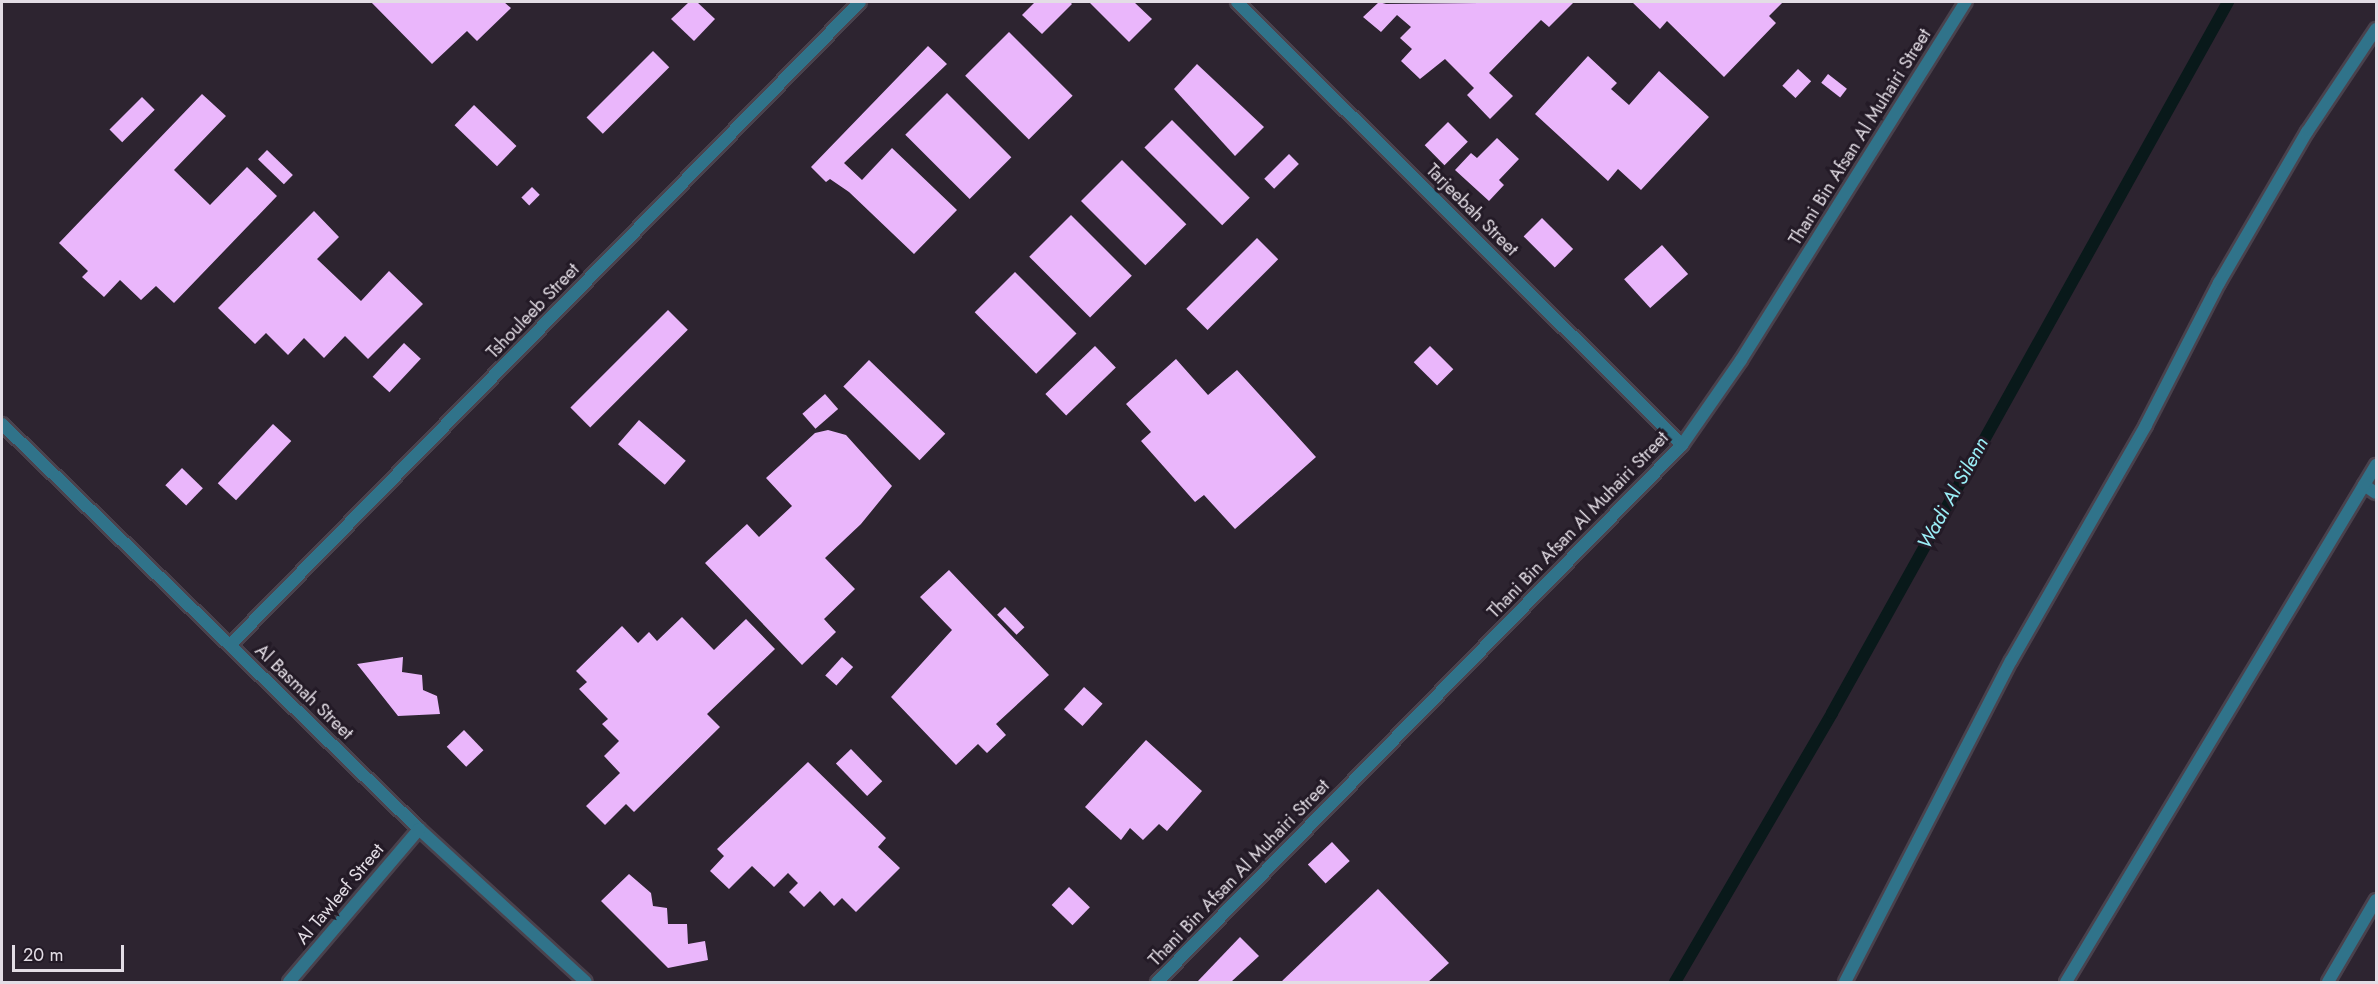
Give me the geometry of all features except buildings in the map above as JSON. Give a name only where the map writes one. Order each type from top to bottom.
[{"type":"street","name":"Tshouleeb Street","points":[[230,645],[860,2]]},
{"type":"street","name":"Tarjeebah Street","points":[[1237,2],[1682,444]]},
{"type":"street","name":"Thani Bin Afsan Al Muhairi Street","points":[[1157,982],[1682,444],[1730,377],[1966,2]]},
{"type":"street","points":[[1845,982],[2011,661],[2146,425],[2219,283],[2307,132],[2376,29]]},
{"type":"street","name":"Al Basmah Street","points":[[2,424],[419,829],[586,982]]},
{"type":"street","points":[[2066,982],[2376,465]]},
{"type":"street","points":[[2364,485],[2376,493]]},
{"type":"street","name":"Al Tawleef Street","points":[[289,982],[419,829]]},
{"type":"street","points":[[2328,982],[2376,900]]},
{"type":"waterway","name":"Wadi Al Silenn","points":[[1675,982],[1832,713],[2228,2]]}]
